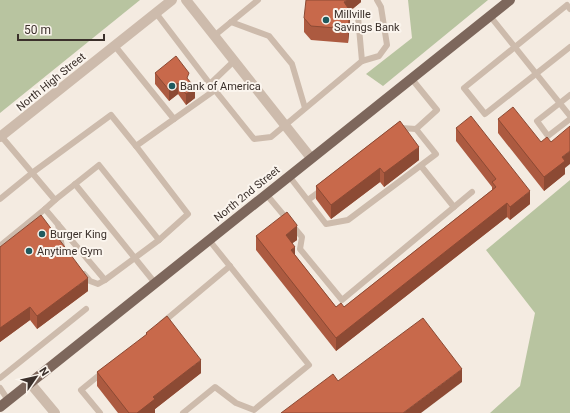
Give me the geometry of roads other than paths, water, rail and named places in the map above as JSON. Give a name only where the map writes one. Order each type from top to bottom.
[{"type":"main road","name":"North 2nd Street","points":[[0,406],[510,0]]},
{"type":"street","name":"North High Street","points":[[1,137],[172,0]]},
{"type":"street","points":[[186,0],[311,158]]},
{"type":"street","points":[[30,383],[55,413]]},
{"type":"lane","points":[[214,36],[258,0]]},
{"type":"lane","points":[[156,13],[254,139],[271,137],[362,61],[379,56],[387,45],[381,6],[377,0]]},
{"type":"lane","points":[[570,9],[567,5],[464,88],[485,114],[570,47]]},
{"type":"lane","points":[[490,16],[570,116]]},
{"type":"lane","points":[[358,17],[362,61]]},
{"type":"lane","points":[[231,22],[269,36],[292,64],[305,108]]},
{"type":"lane","points":[[114,46],[174,119]]},
{"type":"lane","points":[[210,84],[234,61]]},
{"type":"lane","points":[[395,133],[401,128],[416,129],[437,110],[411,78]]},
{"type":"lane","points":[[136,146],[215,90]]},
{"type":"lane","points":[[570,95],[537,122],[548,136],[570,119]]},
{"type":"lane","points":[[0,199],[32,173],[111,115],[188,214],[159,240],[98,284],[90,281],[80,270]]},
{"type":"lane","points":[[289,176],[326,224],[348,220],[436,154],[416,129]]},
{"type":"lane","points":[[1,137],[55,200]]},
{"type":"lane","points":[[0,246],[99,165],[159,240]]},
{"type":"lane","points":[[421,166],[454,207]]},
{"type":"lane","points":[[75,184],[155,283]]},
{"type":"lane","points":[[308,200],[327,186]]},
{"type":"lane","points":[[266,194],[302,237],[300,249],[342,300],[472,192]]},
{"type":"lane","points":[[46,209],[105,280]]},
{"type":"lane","points":[[58,224],[62,247],[66,253]]},
{"type":"lane","points":[[183,413],[215,387],[236,403],[254,410],[308,365],[209,240]]},
{"type":"lane","points":[[158,326],[230,266]]},
{"type":"lane","points":[[0,378],[86,309]]},
{"type":"lane","points":[[100,413],[81,390],[105,370]]},
{"type":"lane","points":[[0,388],[8,400]]},
{"type":"place","name":"Millville Savings Bank","points":[[326,20]]},
{"type":"place","name":"Bank of America","points":[[172,86]]},
{"type":"place","name":"Burger King","points":[[42,234]]},
{"type":"place","name":"Anytime Gym","points":[[29,251]]}]
